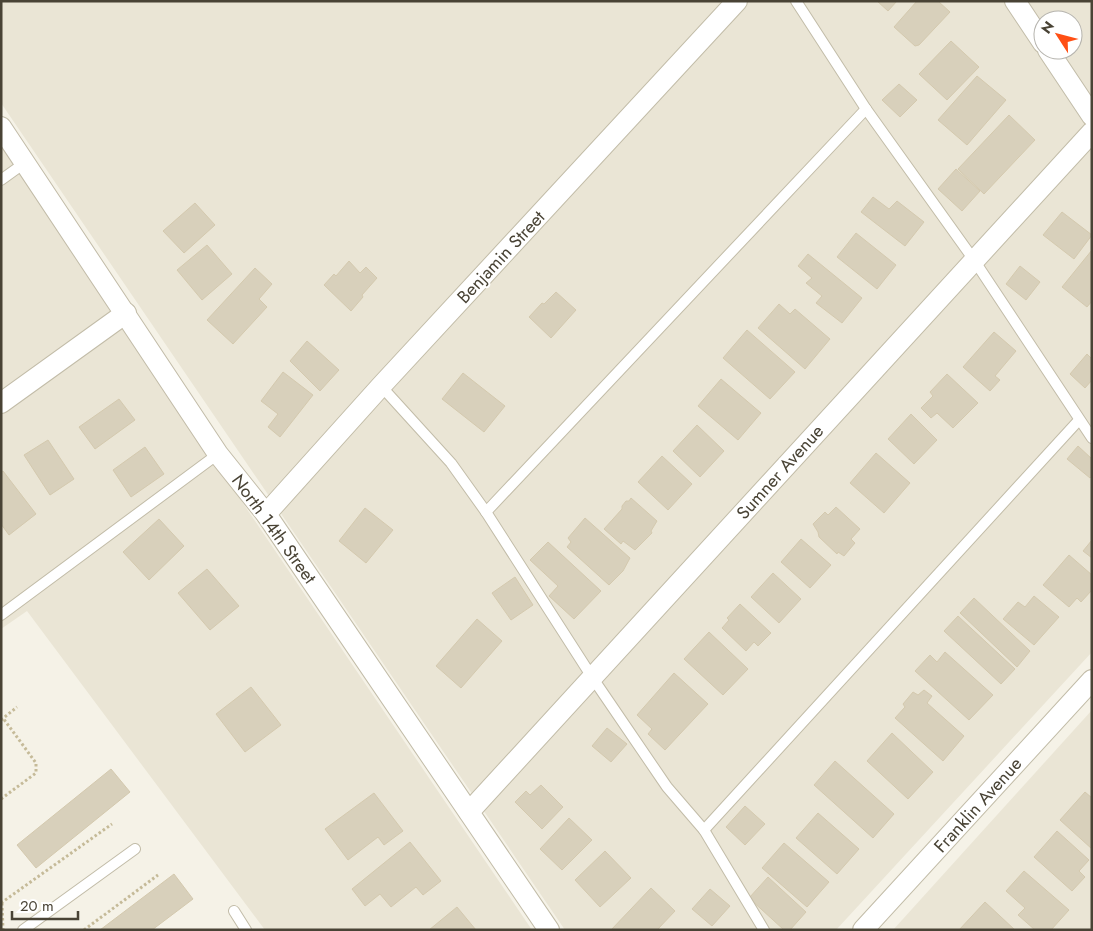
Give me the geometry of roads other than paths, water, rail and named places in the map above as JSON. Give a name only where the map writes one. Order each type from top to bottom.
[{"type":"street","name":"Benjamin Street","points":[[266,514],[381,386],[737,1]]},
{"type":"street","points":[[1015,1],[1033,28]]},
{"type":"street","points":[[1055,60],[1092,116]]},
{"type":"street","name":"North 14th Street","points":[[1,127],[218,454],[266,514],[549,930]]},
{"type":"street","name":"Sumner Avenue","points":[[469,812],[1092,132]]},
{"type":"street","points":[[1,403],[126,313]]},
{"type":"street","name":"Franklin Avenue","points":[[863,930],[1092,680]]},
{"type":"lane","points":[[796,1],[866,109],[974,260],[1092,438]]},
{"type":"lane","points":[[486,512],[866,109]]},
{"type":"lane","points":[[1,180],[26,162]]},
{"type":"lane","points":[[381,386],[451,463],[486,512],[592,677],[667,786],[704,830],[764,930]]},
{"type":"lane","points":[[704,830],[1079,420]]},
{"type":"lane","points":[[1,615],[218,454]]},
{"type":"lane","points":[[23,930],[135,849]]},
{"type":"lane","points":[[234,911],[246,930]]}]
